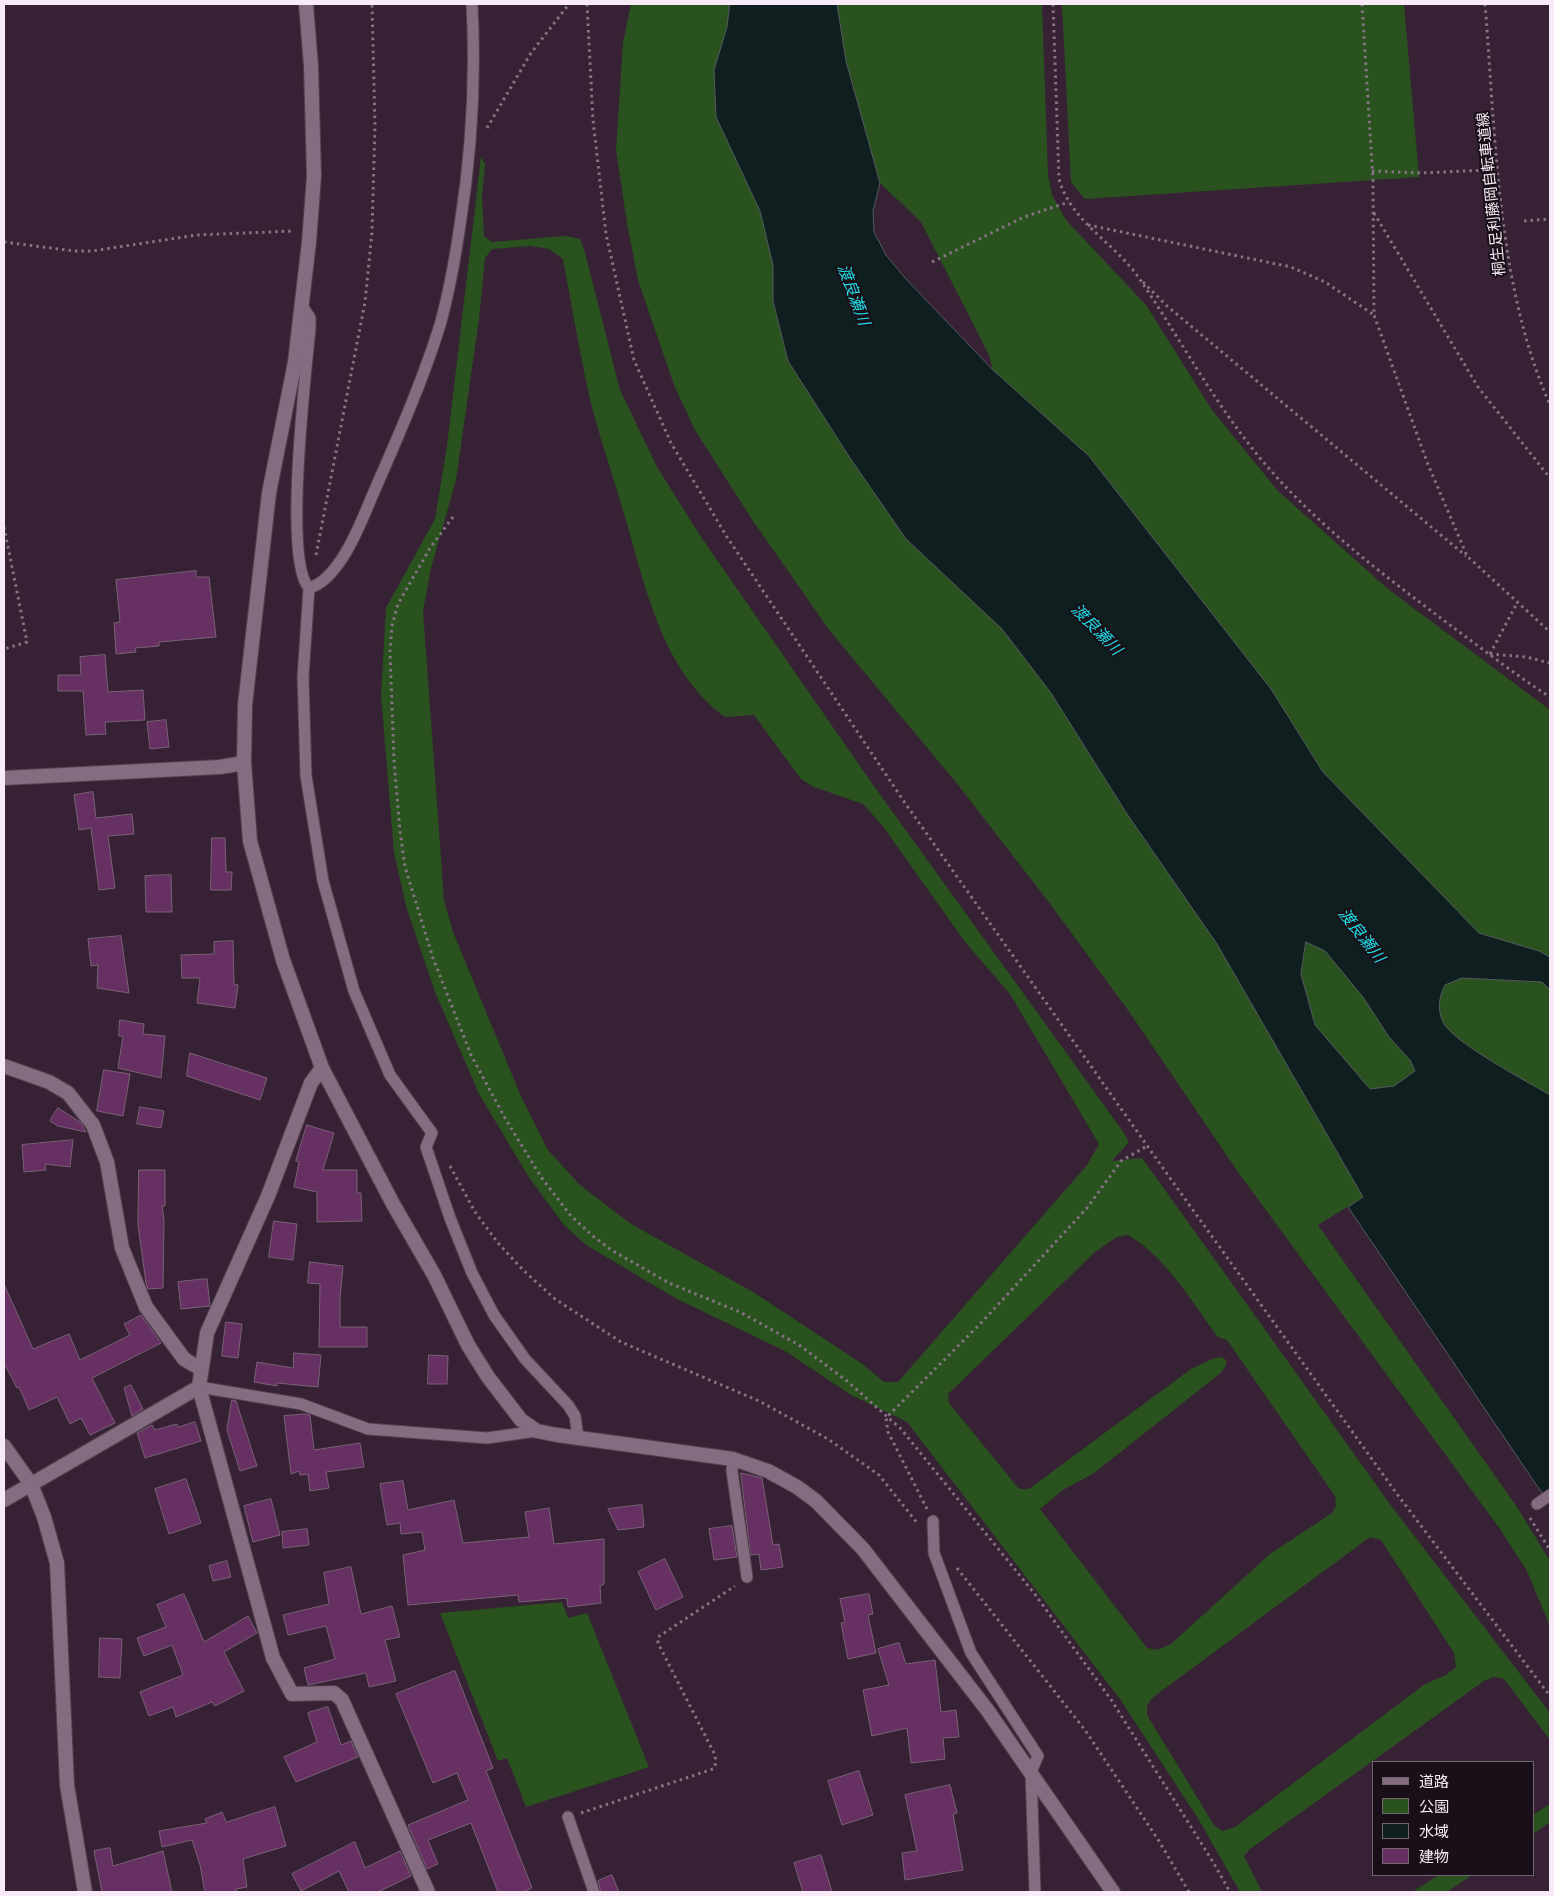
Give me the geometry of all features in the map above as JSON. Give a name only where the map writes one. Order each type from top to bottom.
[{"type":"street","points":[[306,4],[311,66],[314,176],[303,307],[295,362],[269,493],[245,705],[244,763],[250,840],[283,960],[322,1068],[393,1204],[434,1276],[468,1345],[488,1378],[521,1420],[537,1431],[733,1458],[768,1471],[797,1487],[835,1519],[898,1592],[988,1711],[1112,1892]]},
{"type":"street","points":[[4,778],[220,767],[244,763]]},
{"type":"street","points":[[4,1066],[49,1082],[68,1093],[93,1124],[107,1162],[122,1248],[146,1307],[184,1359],[201,1369]]},
{"type":"street","points":[[322,1068],[311,1083],[268,1196],[207,1333],[199,1387],[273,1658],[292,1694],[334,1694],[342,1700],[428,1892]]},
{"type":"street","points":[[4,1500],[199,1387]]},
{"type":"street","points":[[4,1446],[31,1484],[44,1517],[57,1563],[67,1785],[85,1892]]},
{"type":"lane","points":[[309,588],[317,586],[324,580],[352,542],[402,427],[440,325],[454,266],[470,162],[474,52],[472,4]]},
{"type":"lane","points":[[303,307],[310,318],[310,328],[298,466],[298,551],[304,582],[309,588],[303,677],[306,776],[323,880],[354,991],[390,1075],[432,1133],[426,1147],[450,1218],[472,1273],[494,1315],[525,1359],[568,1405],[575,1416],[578,1438]]},
{"type":"lane","points":[[199,1387],[301,1404],[368,1429],[487,1438],[506,1437],[537,1431]]},
{"type":"lane","points":[[733,1458],[732,1471],[747,1577]]},
{"type":"lane","points":[[1537,1504],[1550,1496]]},
{"type":"lane","points":[[933,1521],[934,1554],[971,1653],[1038,1756],[1031,1772],[1035,1892]]},
{"type":"lane","points":[[568,1817],[594,1892]]},
{"type":"path","points":[[309,588],[365,302],[372,232],[375,125],[372,4]]},
{"type":"path","points":[[485,132],[506,93],[531,54],[569,4]]},
{"type":"path","points":[[587,4],[594,120],[606,234],[634,360],[671,443],[727,537],[905,803],[1147,1146],[1391,1486],[1550,1696]]},
{"type":"path","points":[[1053,4],[1059,179],[1062,192],[1069,202],[1088,225],[1167,306],[1467,556],[1550,632]]},
{"type":"path","points":[[1362,4],[1372,171],[1374,315],[1428,462],[1467,556]]},
{"type":"path","name":"桐生足利藤岡自転車道線","points":[[1485,4],[1503,222],[1510,269],[1529,350],[1550,405]]},
{"type":"path","points":[[1372,171],[1421,173],[1488,170]]},
{"type":"path","points":[[932,262],[1024,217],[1069,202]]},
{"type":"path","points":[[1373,212],[1478,387],[1550,478]]},
{"type":"path","points":[[1524,221],[1550,219]]},
{"type":"path","points":[[1088,225],[1291,267],[1325,282],[1374,315]]},
{"type":"path","points":[[4,242],[74,251],[92,251],[197,235],[292,231],[292,239]]},
{"type":"path","points":[[1138,276],[1223,409],[1246,440],[1289,490],[1362,558],[1550,697]]},
{"type":"path","points":[[453,517],[430,548],[398,604],[392,626],[390,652],[394,760],[400,831],[405,866],[434,958],[471,1055],[505,1118],[541,1178],[571,1216],[594,1237],[613,1251],[669,1283],[740,1312],[799,1345],[847,1381],[900,1429],[1034,1593],[1112,1701],[1214,1862],[1230,1892]]},
{"type":"path","points":[[4,527],[27,642],[4,648]]},
{"type":"path","points":[[1490,654],[1517,603]]},
{"type":"path","points":[[1490,654],[1526,657],[1550,663]]},
{"type":"path","points":[[886,1418],[1002,1301],[1087,1208],[1121,1161],[1147,1146]]},
{"type":"path","points":[[886,1418],[888,1432],[933,1521]]},
{"type":"path","points":[[1528,1515],[1550,1550]]},
{"type":"path","points":[[568,1817],[713,1769],[716,1763],[715,1755],[658,1643],[658,1637],[747,1577]]},
{"type":"green space","points":[[631,4],[730,4],[727,27],[714,70],[716,117],[760,211],[773,265],[773,301],[788,361],[850,458],[906,539],[1002,629],[1051,693],[1127,814],[1217,944],[1363,1197],[1318,1225],[1517,1507],[1550,1561],[1550,1626],[1527,1571],[1500,1529],[1238,1172],[1130,1013],[1051,905],[959,786],[830,631],[751,518],[695,430],[674,385],[638,280],[616,150],[623,43]]},
{"type":"green space","points":[[837,4],[1042,4],[1048,175],[1052,195],[1066,220],[1146,305],[1212,410],[1278,491],[1388,589],[1550,710],[1550,957],[1539,951],[1479,933],[1323,772],[1271,689],[1089,456],[993,371],[989,355],[921,222],[880,183],[846,61]]},
{"type":"green space","points":[[1062,4],[1404,4],[1419,177],[1085,199],[1071,182]]},
{"type":"green space","points":[[481,157],[485,164],[482,197],[484,236],[491,242],[566,236],[580,239],[620,390],[657,467],[699,534],[871,782],[1124,1133],[1129,1142],[1112,1161],[1142,1158],[1392,1507],[1550,1713],[1550,1740],[1504,1679],[1493,1677],[1484,1681],[1250,1849],[1244,1856],[1262,1892],[1240,1892],[1199,1820],[1120,1699],[907,1422],[851,1395],[785,1351],[677,1299],[586,1245],[564,1225],[528,1176],[479,1094],[435,992],[406,906],[394,852],[381,695],[386,608],[435,519],[447,446]],"holes":[[[530,246],[549,249],[563,259],[591,402],[648,595],[670,650],[685,675],[703,697],[725,717],[754,715],[801,779],[814,787],[863,804],[882,825],[965,942],[1010,994],[1099,1144],[1087,1165],[898,1382],[884,1382],[861,1363],[753,1292],[631,1224],[580,1185],[548,1150],[520,1094],[453,932],[444,900],[423,611],[431,568],[456,480],[479,319],[485,258],[492,249]],[[1128,1235],[1155,1256],[1178,1281],[1218,1337],[1227,1340],[1335,1496],[1336,1506],[1332,1513],[1270,1554],[1171,1644],[1158,1650],[1147,1648],[1040,1509],[1063,1490],[1094,1473],[1222,1372],[1226,1365],[1226,1360],[1222,1357],[1212,1359],[1191,1369],[1029,1489],[1019,1489],[949,1403],[948,1394],[1095,1252],[1117,1237]],[[1370,1537],[1381,1540],[1454,1653],[1456,1667],[1446,1675],[1425,1684],[1235,1827],[1223,1831],[1214,1825],[1147,1715],[1147,1706],[1152,1698]]]},
{"type":"green space","points":[[1306,941],[1325,951],[1363,997],[1389,1037],[1410,1060],[1415,1071],[1394,1086],[1370,1089],[1315,1025],[1301,974]]},
{"type":"green space","points":[[1462,978],[1542,982],[1550,990],[1550,1095],[1475,1050],[1449,1030],[1441,1017],[1440,999],[1445,985]]},
{"type":"green space","points":[[562,1602],[568,1618],[587,1613],[649,1767],[526,1807],[507,1758],[498,1761],[440,1613]]},
{"type":"green space","points":[[1550,1804],[1550,1822],[1534,1833],[1534,1814]]},
{"type":"green space","points":[[1437,1876],[1471,1876],[1447,1892],[1412,1892]]},
{"type":"water","name":"渡良瀬川","points":[[730,4],[837,4],[846,61],[880,183],[873,211],[874,232],[886,255],[905,278],[993,370],[1089,456],[1271,689],[1323,772],[1479,933],[1539,951],[1550,957],[1550,990],[1542,982],[1462,978],[1445,985],[1441,994],[1439,1008],[1443,1022],[1460,1040],[1550,1095],[1550,1505],[1348,1207],[1363,1197],[1217,944],[1127,814],[1051,693],[1002,629],[906,539],[850,458],[788,361],[773,301],[773,265],[760,211],[716,117],[714,70],[727,27]],"holes":[[[1306,942],[1325,951],[1363,997],[1389,1037],[1410,1060],[1415,1071],[1394,1086],[1370,1089],[1315,1025],[1301,974]]]},
{"type":"building","points":[[196,571],[196,577],[209,577],[216,637],[159,642],[159,646],[135,648],[136,652],[116,654],[114,623],[120,622],[116,580]]},
{"type":"building","points":[[105,655],[108,692],[143,690],[145,720],[105,722],[106,734],[86,735],[83,691],[58,691],[58,675],[81,675],[80,657]]},
{"type":"building","points":[[166,720],[169,747],[150,749],[147,722]]},
{"type":"building","points":[[93,792],[96,818],[132,814],[134,834],[108,836],[115,888],[99,890],[91,828],[79,830],[74,795]]},
{"type":"building","points":[[212,838],[225,838],[226,872],[232,872],[231,890],[211,890]]},
{"type":"building","points":[[171,875],[172,912],[146,912],[145,876]]},
{"type":"building","points":[[121,936],[129,993],[97,988],[98,965],[91,966],[88,939]]},
{"type":"building","points":[[233,941],[234,984],[238,985],[235,1008],[197,1003],[200,978],[182,978],[181,955],[214,954],[214,942]]},
{"type":"building","points":[[120,1020],[144,1024],[143,1034],[165,1036],[161,1078],[118,1068],[123,1036],[119,1036]]},
{"type":"building","points":[[190,1053],[267,1078],[260,1100],[187,1076]]},
{"type":"building","points":[[104,1070],[130,1074],[123,1116],[97,1111]]},
{"type":"building","points":[[140,1107],[164,1111],[161,1128],[137,1124]]},
{"type":"building","points":[[58,1108],[80,1122],[86,1132],[58,1126],[50,1121]]},
{"type":"building","points":[[307,1125],[334,1133],[323,1170],[357,1170],[357,1193],[361,1193],[362,1221],[317,1222],[317,1192],[294,1187],[299,1162],[296,1161]]},
{"type":"building","points":[[73,1140],[70,1167],[45,1164],[46,1170],[24,1172],[22,1145]]},
{"type":"building","points":[[139,1170],[165,1170],[165,1206],[162,1206],[164,1220],[163,1288],[148,1289],[146,1283],[138,1225]]},
{"type":"building","points":[[274,1221],[297,1224],[293,1260],[269,1257]]},
{"type":"building","points":[[310,1262],[343,1266],[340,1327],[367,1327],[367,1347],[319,1347],[320,1284],[308,1283]]},
{"type":"building","points":[[207,1279],[210,1306],[181,1309],[178,1282]]},
{"type":"building","points":[[4,1284],[33,1349],[69,1334],[80,1360],[130,1335],[124,1324],[141,1315],[161,1343],[92,1378],[115,1423],[90,1435],[81,1418],[70,1424],[57,1397],[29,1410],[19,1387],[17,1388],[4,1363]]},
{"type":"building","points":[[226,1322],[242,1324],[238,1358],[222,1356]]},
{"type":"building","points":[[294,1353],[321,1355],[318,1387],[277,1383],[277,1386],[254,1382],[257,1362],[293,1368]]},
{"type":"building","points":[[429,1355],[448,1356],[447,1384],[428,1384]]},
{"type":"building","points":[[131,1385],[143,1409],[132,1416],[124,1388]]},
{"type":"building","points":[[232,1400],[236,1401],[257,1466],[240,1471],[227,1430]]},
{"type":"building","points":[[310,1415],[314,1450],[360,1443],[364,1467],[326,1472],[329,1488],[310,1491],[308,1474],[300,1475],[299,1471],[291,1474],[284,1416]]},
{"type":"building","points":[[195,1422],[201,1441],[145,1458],[137,1433],[152,1425],[155,1430],[177,1424],[178,1427]]},
{"type":"building","points":[[741,1473],[762,1478],[773,1545],[779,1544],[783,1567],[761,1570],[759,1554],[751,1555]]},
{"type":"building","points":[[186,1479],[201,1523],[169,1534],[155,1489]]},
{"type":"building","points":[[403,1481],[408,1510],[454,1500],[463,1543],[529,1537],[525,1512],[549,1508],[554,1544],[604,1539],[604,1584],[600,1586],[601,1603],[568,1607],[567,1598],[519,1602],[518,1595],[408,1605],[403,1555],[425,1550],[422,1532],[401,1534],[400,1523],[387,1525],[380,1484]]},
{"type":"building","points":[[271,1499],[280,1535],[253,1542],[244,1506]]},
{"type":"building","points":[[642,1505],[644,1527],[618,1530],[608,1509]]},
{"type":"building","points":[[732,1526],[737,1557],[714,1560],[709,1529]]},
{"type":"building","points":[[307,1529],[309,1545],[283,1548],[282,1532]]},
{"type":"building","points":[[665,1559],[683,1597],[656,1610],[638,1572]]},
{"type":"building","points":[[227,1561],[231,1577],[213,1581],[209,1566]]},
{"type":"building","points":[[351,1567],[361,1614],[392,1606],[400,1637],[385,1640],[396,1681],[369,1687],[366,1673],[308,1685],[304,1668],[335,1659],[326,1626],[288,1635],[283,1615],[329,1604],[324,1573]]},
{"type":"building","points":[[184,1594],[204,1642],[248,1616],[257,1633],[224,1652],[244,1691],[215,1706],[212,1702],[176,1717],[173,1707],[149,1716],[140,1692],[183,1675],[172,1645],[144,1656],[137,1638],[166,1627],[157,1605]]},
{"type":"building","points":[[869,1594],[873,1614],[868,1615],[876,1653],[848,1659],[841,1623],[845,1622],[840,1599]]},
{"type":"building","points":[[100,1638],[122,1639],[120,1678],[99,1677]]},
{"type":"building","points":[[899,1643],[906,1664],[935,1660],[941,1712],[956,1710],[959,1737],[943,1738],[945,1759],[911,1763],[907,1728],[872,1736],[863,1690],[889,1685],[878,1649]]},
{"type":"building","points":[[455,1671],[493,1768],[486,1771],[532,1888],[523,1892],[498,1892],[471,1823],[428,1840],[438,1864],[427,1869],[408,1825],[468,1800],[457,1773],[433,1783],[396,1694]]},
{"type":"building","points":[[328,1707],[341,1745],[351,1741],[358,1757],[296,1782],[284,1757],[317,1742],[308,1713]]},
{"type":"building","points":[[859,1771],[873,1815],[842,1825],[828,1781]]},
{"type":"building","points":[[950,1785],[957,1813],[953,1814],[963,1870],[905,1880],[902,1853],[917,1851],[905,1795]]},
{"type":"building","points":[[275,1807],[286,1846],[243,1859],[247,1887],[236,1889],[236,1892],[205,1892],[200,1865],[192,1840],[162,1847],[159,1831],[207,1823],[205,1819],[222,1812],[226,1822]]},
{"type":"building","points":[[355,1842],[365,1868],[400,1851],[411,1876],[378,1892],[349,1892],[339,1871],[301,1891],[292,1874]]},
{"type":"building","points":[[110,1848],[113,1866],[163,1851],[172,1892],[102,1892],[94,1851]]},
{"type":"building","points":[[821,1855],[832,1892],[803,1892],[794,1863]]},
{"type":"building","points":[[612,1875],[619,1892],[601,1892],[598,1881]]}]
